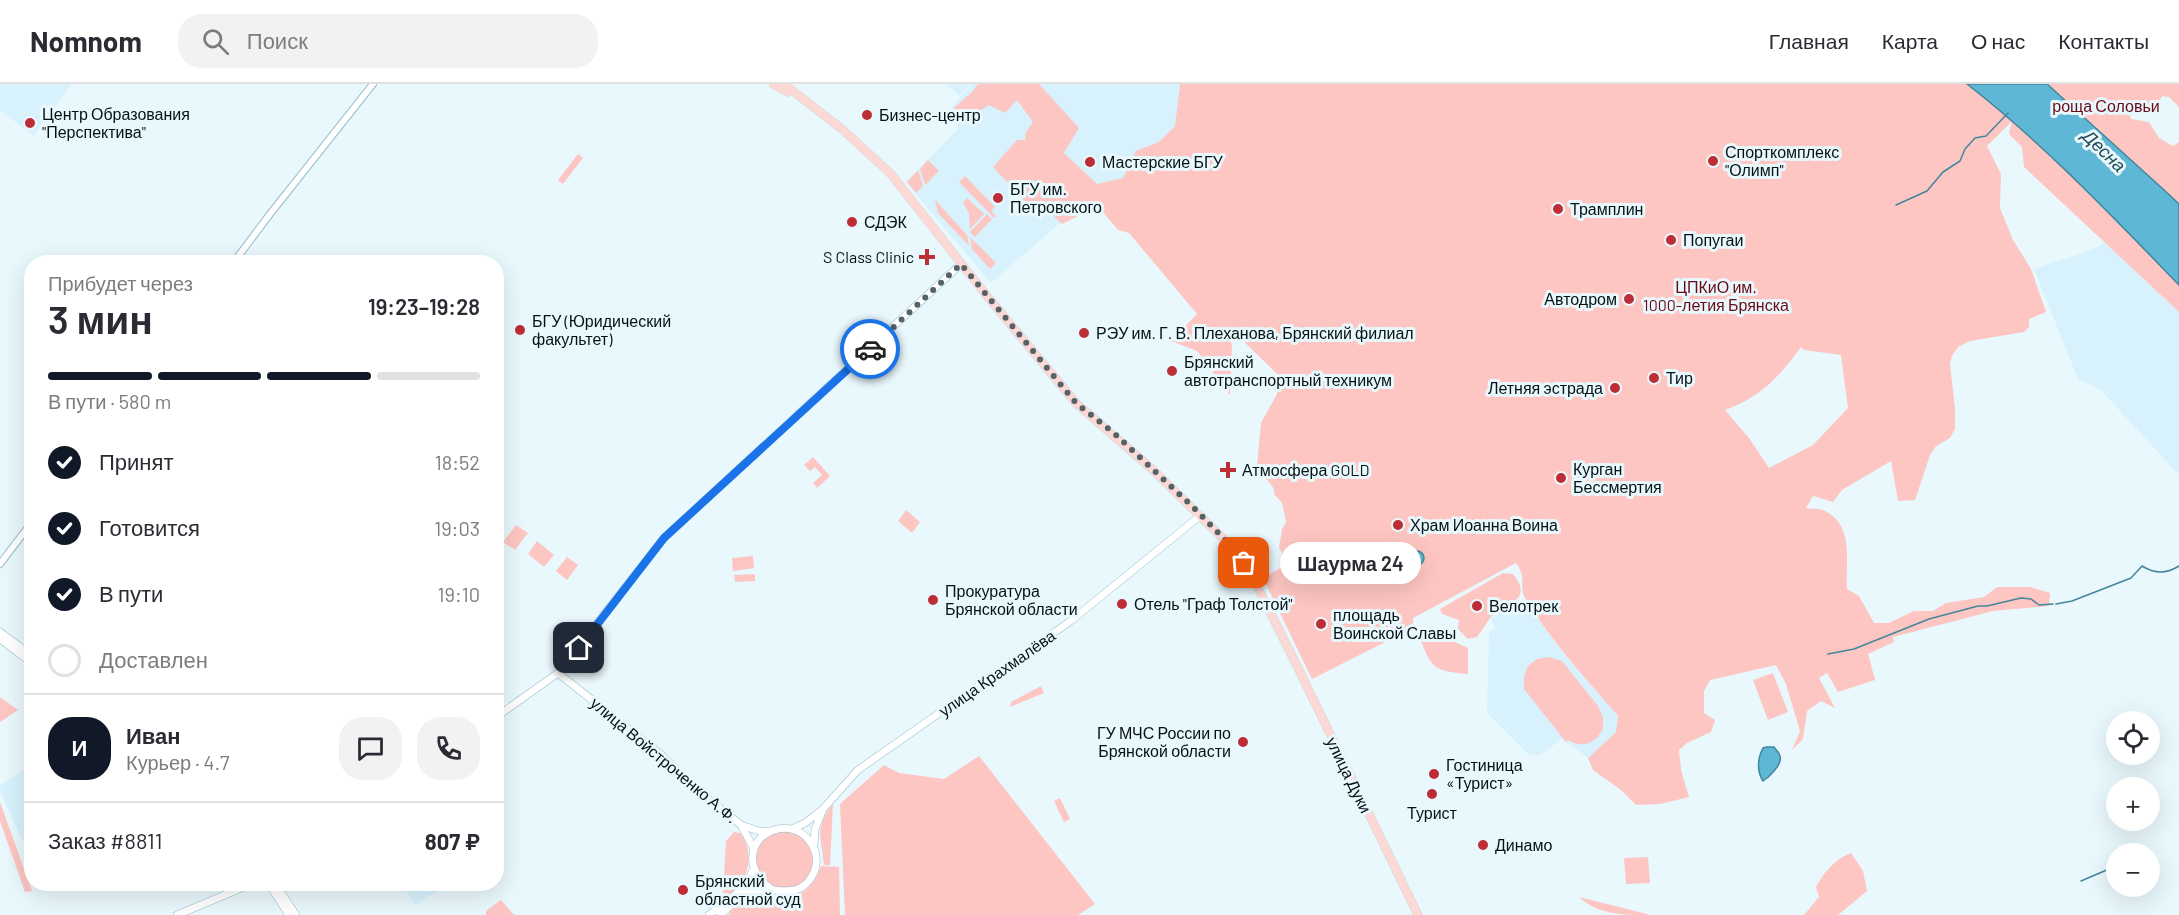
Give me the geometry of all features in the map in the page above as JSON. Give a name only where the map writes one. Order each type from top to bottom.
[{"type":"main road","points":[[773,84],[786,90],[850,138]]},
{"type":"main road","points":[[784,84],[815,106],[850,138]]},
{"type":"main road","name":"улица Дуки","points":[[850,138],[894,178],[961,264],[1076,403],[1115,434],[1237,552],[1256,584],[1418,915]]},
{"type":"main road","points":[[504,711],[558,673],[664,538],[961,264]]},
{"type":"main road","name":"улица Крахмалёва","points":[[741,825],[759,831],[771,831],[781,828],[792,829],[805,823],[822,810],[858,770],[1072,620],[1201,515]]},
{"type":"main road","points":[[0,632],[24,650]]},
{"type":"main road","points":[[0,639],[24,657]]},
{"type":"main road","name":"улица Войстроченко А.Ф.","points":[[558,673],[664,757],[697,789],[741,825]]},
{"type":"main road","points":[[709,915],[747,890],[788,892],[808,882],[817,862],[814,846],[815,829],[822,810]]},
{"type":"main road","points":[[741,825],[754,849]]},
{"type":"main road","points":[[792,829],[805,835],[814,846]]},
{"type":"main road","points":[[720,915],[747,890],[753,870],[754,849],[763,836],[771,831]]},
{"type":"main road","points":[[753,870],[759,880],[773,890]]},
{"type":"main road","points":[[177,915],[234,891]]},
{"type":"main road","points":[[274,891],[289,915]]},
{"type":"main road","points":[[280,891],[296,915]]},
{"type":"street","points":[[240,255],[374,84]]},
{"type":"street","points":[[0,564],[24,532]]},
{"type":"shaded area","name":"Центр Образования \"Перспектива\"","points":[[0,84],[72,84],[34,136],[0,110]]},
{"type":"shaded area","points":[[946,84],[970,84],[960,96]]},
{"type":"shaded area","points":[[972,84],[1208,84],[1163,148],[1129,181],[1099,189],[991,283],[906,182],[958,129],[949,111]]},
{"type":"shaded area","points":[[2105,243],[2179,312],[2179,475],[2101,390],[2078,379],[2034,269],[2089,251]]},
{"type":"shaded area","points":[[1523,599],[1567,658],[1618,716],[1616,732],[1588,758],[1562,739],[1539,756],[1528,754],[1487,713],[1489,632],[1496,628],[1491,620]]},
{"type":"shaded area","points":[[24,770],[24,839],[22,840],[0,791],[0,785]]},
{"type":"shaded area","points":[[406,891],[436,891],[415,905]]},
{"type":"green space","name":"ЦПКиО им. 1000-летия Брянска","points":[[978,84],[1039,84],[1079,128],[1064,153],[1097,184],[1123,178],[1136,151],[1159,142],[1175,126],[1179,84],[1967,84],[2013,120],[2043,148],[2179,285],[2179,312],[2024,167],[2022,147],[2009,134],[2012,121],[1987,146],[2001,174],[2000,208],[2013,240],[2031,269],[2046,312],[2029,319],[2029,327],[2024,332],[1970,341],[1958,347],[1950,364],[1955,429],[1950,438],[1936,446],[1930,455],[1915,500],[1898,501],[1891,461],[1842,490],[1833,502],[1813,496],[1806,508],[1825,511],[1841,526],[1847,546],[1847,589],[1859,596],[1874,623],[1889,623],[1914,611],[1933,611],[1946,603],[1984,597],[1997,587],[2030,587],[2050,593],[2049,606],[1993,611],[1893,637],[1894,642],[1868,654],[1875,680],[1838,692],[1827,673],[1819,678],[1835,708],[1821,701],[1807,711],[1803,739],[1792,750],[1800,731],[1786,684],[1776,665],[1710,680],[1704,691],[1704,713],[1715,720],[1711,732],[1687,743],[1679,750],[1681,770],[1689,797],[1660,804],[1636,805],[1621,790],[1593,770],[1588,758],[1616,732],[1618,716],[1569,659],[1535,614],[1523,594],[1520,569],[1516,563],[1413,618],[1413,628],[1312,679],[1263,578],[1289,563],[1279,548],[1282,529],[1286,522],[1282,503],[1257,466],[1261,423],[1277,394],[1277,374],[1236,334],[1229,338],[1232,345],[1230,395],[1197,351],[1171,341],[1197,314],[1129,233],[1118,230],[1098,206],[1062,224],[1047,209],[1030,207],[993,167],[1017,140],[1025,140],[1026,132],[1033,122],[1017,100],[1005,113],[989,105],[966,120],[954,108]],"holes":[[[1801,347],[1804,350],[1841,355],[1848,408],[1813,445],[1769,468],[1749,438],[1725,410],[1759,392],[1777,377]]]},
{"type":"green space","name":"роща Соловьи","points":[[2047,84],[2179,84],[2179,107],[2169,97],[2162,96],[2155,110],[2139,104],[2128,111],[2131,119],[2149,122],[2159,138],[2173,146],[2179,142],[2179,204]]},
{"type":"green space","points":[[578,154],[583,158],[563,184],[558,180]]},
{"type":"green space","points":[[928,160],[939,171],[925,185],[920,169]]},
{"type":"green space","points":[[918,170],[923,186],[916,193],[907,182]]},
{"type":"green space","points":[[965,176],[995,207],[991,211],[996,216],[994,218],[959,182]]},
{"type":"green space","points":[[967,198],[984,214],[970,229],[969,214],[963,202]]},
{"type":"green space","points":[[935,200],[967,235],[969,246],[938,213]]},
{"type":"green space","points":[[987,214],[992,219],[975,237],[970,232]]},
{"type":"green space","points":[[970,237],[996,263],[990,269],[972,249]]},
{"type":"green space","points":[[813,457],[830,476],[817,488],[813,483],[822,475],[815,467],[810,471],[804,465]]},
{"type":"green space","points":[[906,510],[920,522],[912,533],[898,521]]},
{"type":"green space","points":[[516,525],[528,533],[515,550],[504,541]]},
{"type":"green space","points":[[537,541],[554,555],[544,567],[528,554]]},
{"type":"green space","points":[[753,556],[754,568],[733,571],[732,558]]},
{"type":"green space","points":[[567,557],[578,565],[567,580],[556,571]]},
{"type":"green space","name":"Велотрек","points":[[1503,573],[1513,574],[1521,590],[1519,596],[1491,617],[1477,637],[1468,639],[1458,629],[1459,620],[1442,614],[1440,609]]},
{"type":"green space","points":[[755,574],[755,581],[735,582],[734,575]]},
{"type":"green space","points":[[1421,633],[1441,636],[1468,648],[1468,674],[1447,671],[1434,666],[1423,646],[1419,635]]},
{"type":"green space","points":[[1549,657],[1562,661],[1598,706],[1603,717],[1603,729],[1593,741],[1583,744],[1568,740],[1566,742],[1524,689],[1524,677],[1528,666],[1537,659]]},
{"type":"green space","points":[[1773,673],[1788,712],[1768,720],[1753,680]]},
{"type":"green space","points":[[1041,686],[1044,693],[1010,707],[1011,702]]},
{"type":"green space","points":[[0,697],[18,710],[0,722]]},
{"type":"green space","points":[[979,756],[1095,904],[1078,915],[845,915],[840,804],[884,765],[899,773],[944,779]]},
{"type":"green space","points":[[1060,798],[1070,819],[1064,822],[1054,801]]},
{"type":"green space","points":[[0,802],[24,869],[24,889],[0,821]]},
{"type":"green space","points":[[833,804],[830,865],[824,865],[820,833],[823,820]]},
{"type":"green space","points":[[785,831],[796,833],[809,844],[814,860],[812,871],[801,884],[785,889],[774,887],[761,876],[756,860],[758,849],[769,836]]},
{"type":"green space","points":[[734,832],[740,833],[745,842],[749,859],[740,884],[727,898],[723,892],[726,841]]},
{"type":"green space","points":[[1851,853],[1863,871],[1867,891],[1838,915],[1804,915],[1819,897],[1816,887],[1823,876],[1835,862]]},
{"type":"green space","points":[[1648,857],[1650,883],[1626,884],[1624,858]]},
{"type":"green space","points":[[821,866],[839,867],[840,915],[729,915],[734,906],[752,895],[787,897],[800,894],[811,885]]},
{"type":"green space","points":[[1579,897],[1651,915],[1603,911]]},
{"type":"green space","points":[[501,900],[514,915],[486,915],[486,911]]},
{"type":"water","name":"Десна","points":[[1967,84],[2047,84],[2179,204],[2179,285],[2050,156]]},
{"type":"water","points":[[1417,551],[1422,553],[1424,558],[1422,563],[1417,565],[1412,563],[1410,558],[1412,553]]},
{"type":"water","points":[[1774,747],[1780,759],[1775,770],[1763,781],[1759,761],[1763,748]]},
{"type":"waterway","points":[[1896,205],[1927,191],[1943,172],[1960,161],[1965,149],[1975,138],[1986,136],[2008,113]]},
{"type":"waterway","points":[[2056,604],[2072,601],[2131,578],[2142,566],[2160,572],[2170,571],[2179,566]]},
{"type":"waterway","points":[[1828,654],[1854,649],[1929,619],[1978,606],[2021,598],[2031,599],[2039,605],[2053,604]]},
{"type":"waterway","points":[[2081,881],[2106,870]]},
{"type":"way so far","points":[[870,349],[961,264],[1076,403],[1115,434],[1192,506],[1237,552],[1244,563]]},
{"type":"place","name":"Бизнес-центр","points":[[867,115]]},
{"type":"place","name":"Центр Образования \"Перспектива\"","points":[[30,123]]},
{"type":"place","name":"Спорткомплекс \"Олимп\"","points":[[1713,161]]},
{"type":"place","name":"Мастерские БГУ","points":[[1090,162]]},
{"type":"place","name":"БГУ им. Петровского","points":[[998,198]]},
{"type":"place","name":"Трамплин","points":[[1558,209]]},
{"type":"place","name":"СДЭК","points":[[852,222]]},
{"type":"place","name":"Попугаи","points":[[1671,240]]},
{"type":"place","name":"S Class Clinic","points":[[927,257]]},
{"type":"place","name":"Автодром","points":[[1629,299]]},
{"type":"place","name":"БГУ (Юридический факультет)","points":[[520,330]]},
{"type":"place","name":"РЭУ им. Г. В. Плеханова, Брянский филиал","points":[[1084,333]]},
{"type":"place","name":"Брянский автотранспортный техникум","points":[[1172,371]]},
{"type":"place","name":"Тир","points":[[1654,378]]},
{"type":"place","name":"Летняя эстрада","points":[[1615,388]]},
{"type":"place","name":"Атмосфера GOLD","points":[[1228,470]]},
{"type":"place","name":"Курган Бессмертия","points":[[1561,478]]},
{"type":"place","name":"Храм Иоанна Воина","points":[[1398,525]]},
{"type":"place","name":"Шаурма 24","points":[[1244,563]]},
{"type":"place","name":"Прокуратура Брянской области","points":[[933,600]]},
{"type":"place","name":"Отель \"Граф Толстой\"","points":[[1122,604]]},
{"type":"place","name":"Велотрек","points":[[1477,606]]},
{"type":"place","name":"площадь Воинской Славы","points":[[1321,624]]},
{"type":"place","name":"ГУ МЧС России по Брянской области","points":[[1243,742]]},
{"type":"place","name":"Гостиница «Турист»","points":[[1434,774]]},
{"type":"place","name":"Турист","points":[[1432,794]]},
{"type":"place","name":"Динамо","points":[[1483,845]]},
{"type":"place","name":"Брянский областной суд","points":[[683,890]]},
{"type":"route","points":[[579,648],[664,538],[870,349]]}]
